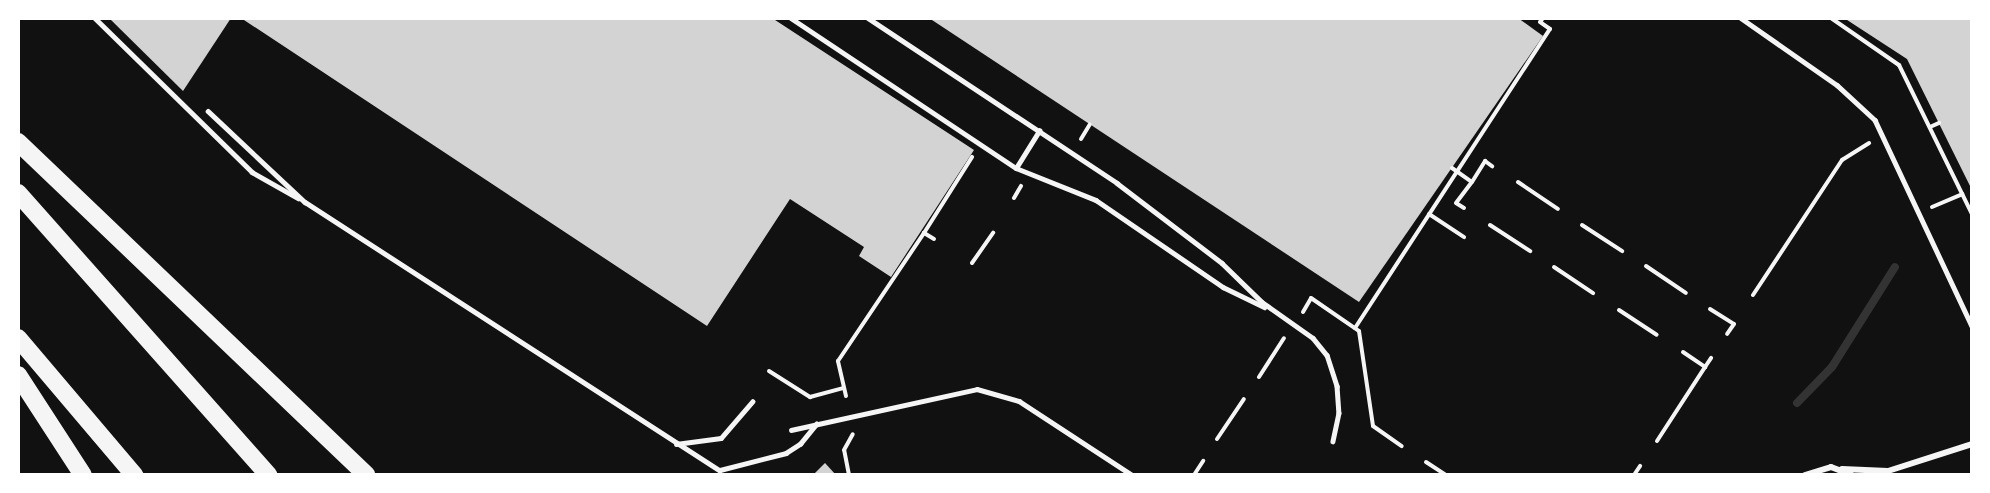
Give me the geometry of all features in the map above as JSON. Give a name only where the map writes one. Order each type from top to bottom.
[{"type":"highway","points":[[18,142],[367,475]]},
{"type":"highway","points":[[18,193],[268,475]]},
{"type":"highway","points":[[18,339],[134,475]]},
{"type":"highway","points":[[18,375],[83,475]]},
{"type":"street","points":[[1805,475],[1820,468],[1888,471],[1972,444]]},
{"type":"street","points":[[1842,470],[1852,475]]},
{"type":"lane","points":[[95,18],[252,172],[305,202],[676,444],[720,470],[732,469],[786,453],[800,444],[816,424]]},
{"type":"lane","points":[[791,18],[1016,168],[1096,200],[1223,287],[1275,312]]},
{"type":"lane","points":[[868,18],[1117,183],[1222,263],[1275,312],[1313,338],[1327,355],[1339,399],[1333,441]]},
{"type":"lane","points":[[1741,18],[1837,85],[1875,120],[1917,214],[1972,326]]},
{"type":"lane","points":[[208,111],[305,202]]},
{"type":"lane","points":[[1016,168],[1039,131]]},
{"type":"lane","points":[[791,430],[977,389],[1019,402],[1132,475]]},
{"type":"lane","points":[[676,444],[721,438],[752,402]]},
{"type":"path","points":[[1355,328],[1550,29],[1542,20],[1535,18]]},
{"type":"path","points":[[1831,18],[1899,65],[1972,214]]},
{"type":"path","points":[[1930,127],[1939,123]]},
{"type":"path","points":[[1753,295],[1842,160],[1870,142]]},
{"type":"path","points":[[846,396],[838,361],[981,144]]},
{"type":"path","points":[[1464,208],[1456,203],[1485,161],[1492,166]]},
{"type":"path","points":[[1452,168],[1472,182]]},
{"type":"path","points":[[1518,182],[1558,209]]},
{"type":"path","points":[[1917,214],[1962,194]]},
{"type":"path","points":[[1429,214],[1464,237]]},
{"type":"path","points":[[1490,225],[1530,251]]},
{"type":"path","points":[[1582,225],[1622,251]]},
{"type":"path","points":[[924,233],[934,239]]},
{"type":"path","points":[[972,263],[993,233]]},
{"type":"path","points":[[1554,267],[1593,293]]},
{"type":"path","points":[[1646,267],[1686,293]]},
{"type":"path","points":[[1302,313],[1311,298],[1359,331],[1373,426],[1402,447]]},
{"type":"path","points":[[1710,309],[1735,322],[1727,334]]},
{"type":"path","points":[[1619,310],[1656,335]]},
{"type":"path","points":[[1259,377],[1284,338]]},
{"type":"path","points":[[1683,352],[1705,367]]},
{"type":"path","points":[[1657,441],[1711,358]]},
{"type":"path","points":[[769,371],[810,397],[844,388]]},
{"type":"path","points":[[1217,440],[1244,399]]},
{"type":"path","points":[[849,475],[844,450],[853,434]]},
{"type":"path","points":[[1194,475],[1203,461]]},
{"type":"path","points":[[1426,462],[1444,474]]},
{"type":"path","points":[[1634,475],[1640,466]]},
{"type":"building","points":[[109,18],[231,18],[183,91]]},
{"type":"building","points":[[241,18],[772,18],[974,150],[891,277],[859,256],[864,247],[790,199],[707,326]]},
{"type":"building","points":[[929,18],[1518,18],[1543,36],[1359,302]]},
{"type":"building","points":[[1844,18],[1972,18],[1972,190],[1907,59]]},
{"type":"building","points":[[825,463],[836,475],[813,475]]},
{"type":"waterway","points":[[1797,403],[1832,367],[1895,267]]}]
